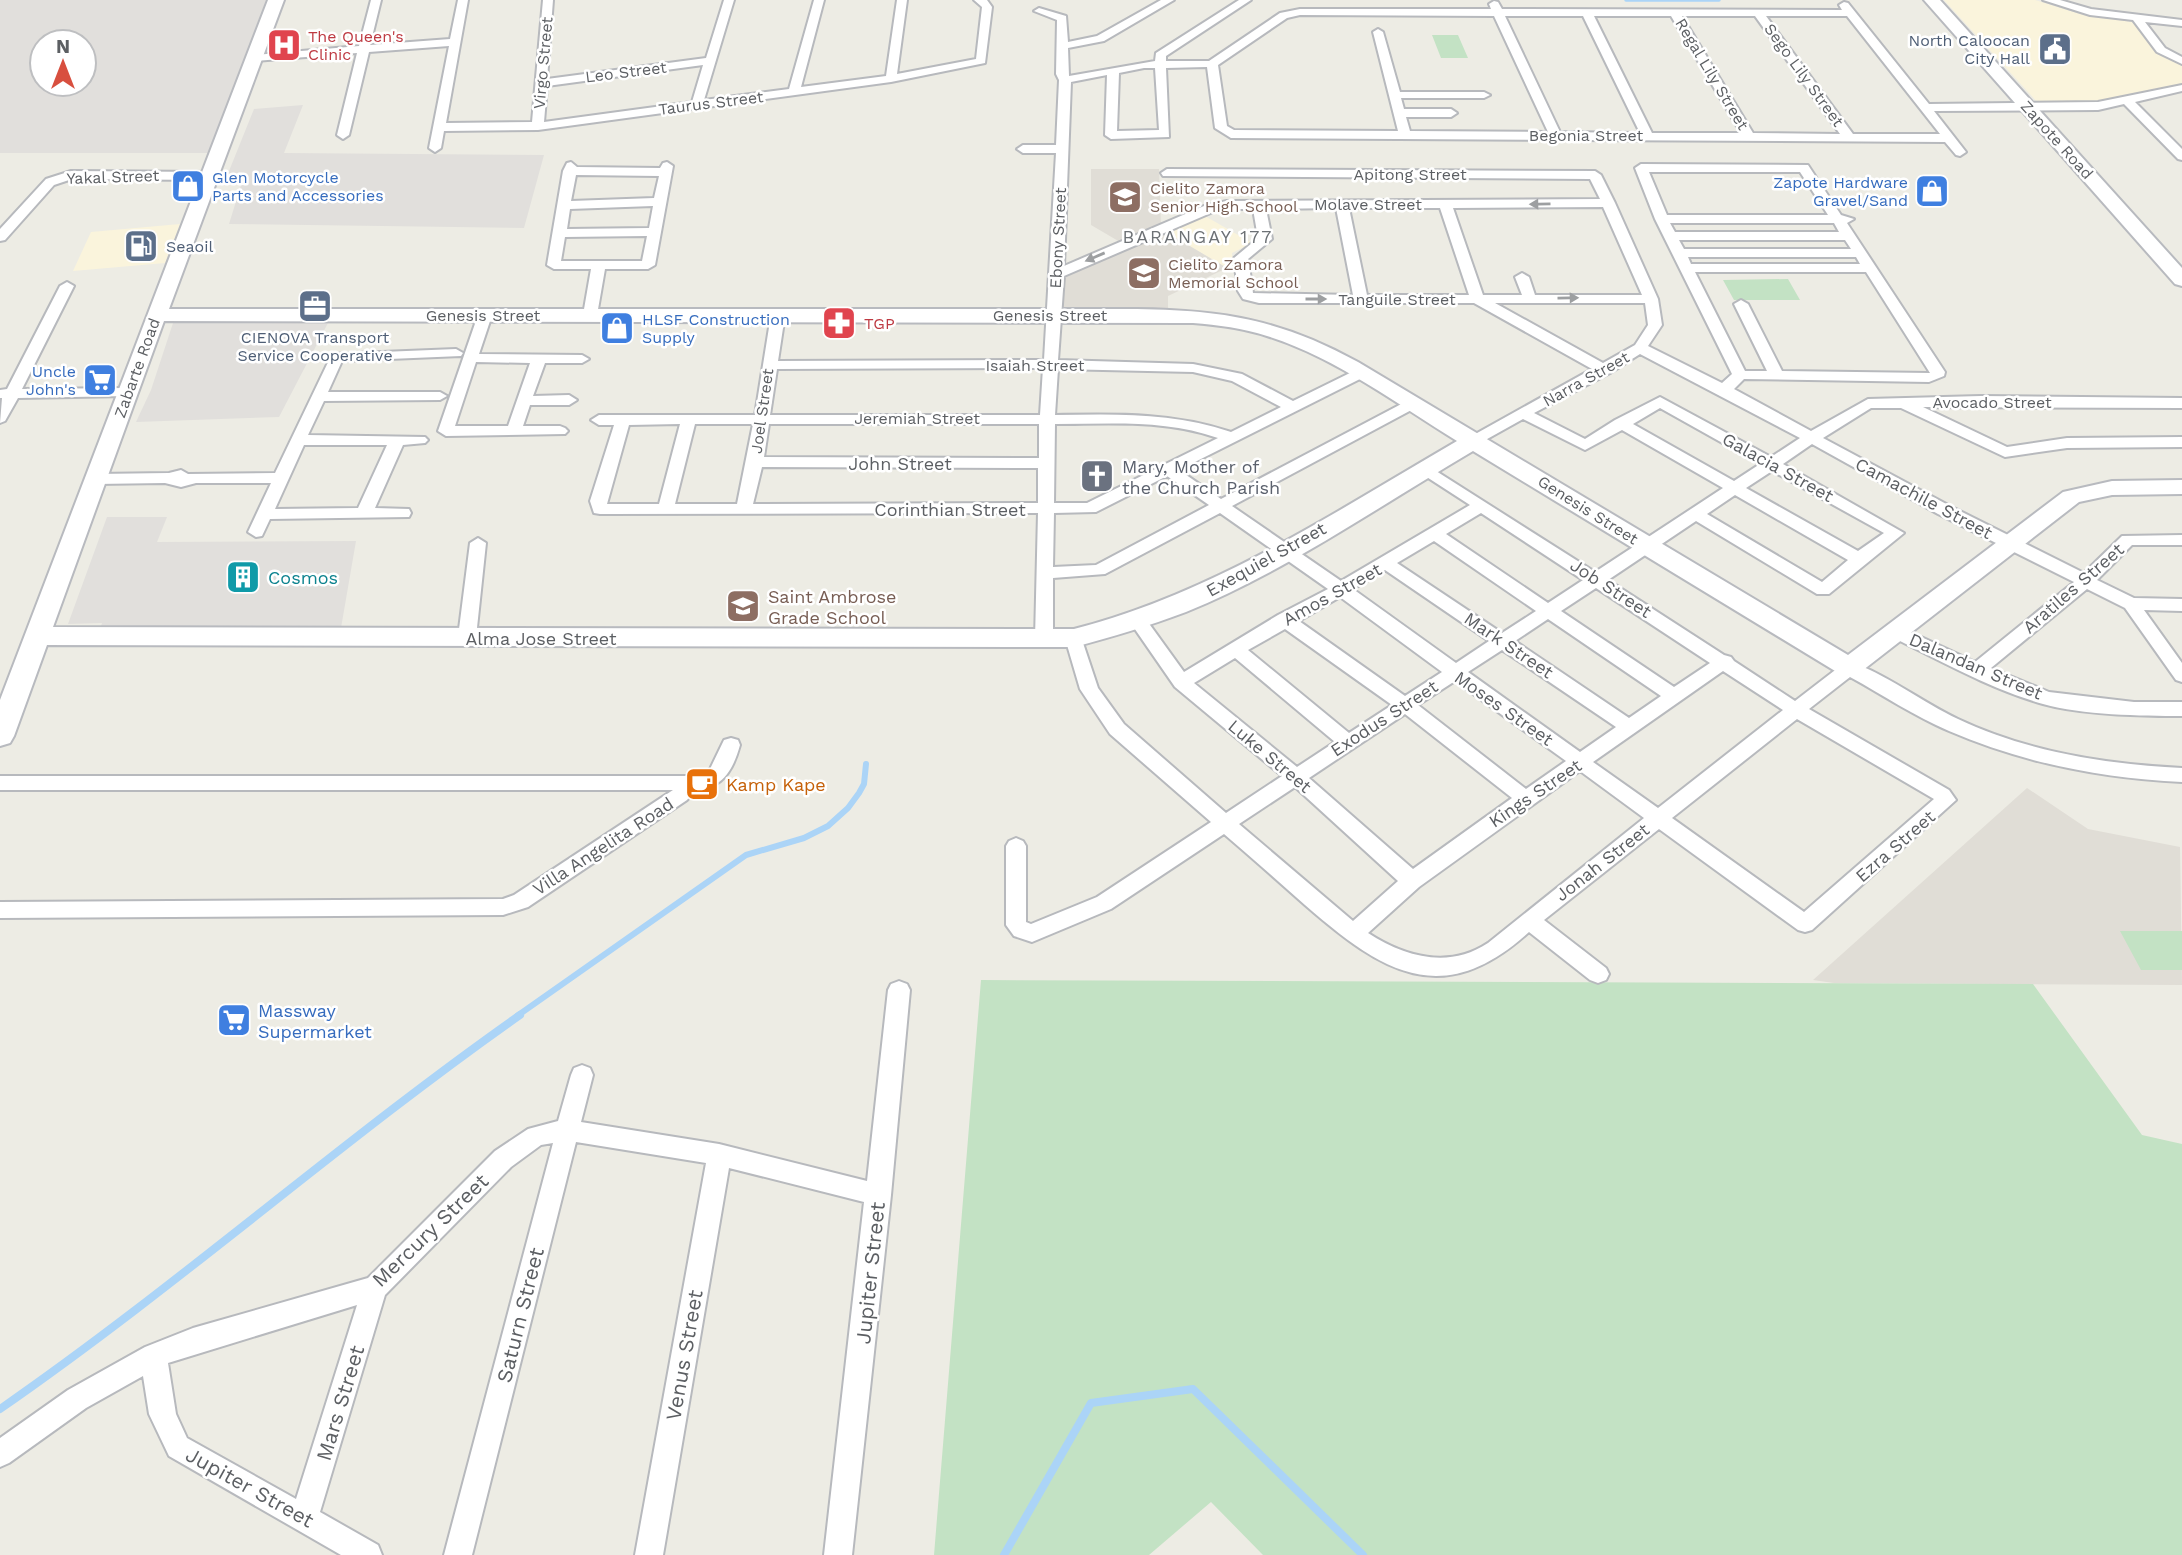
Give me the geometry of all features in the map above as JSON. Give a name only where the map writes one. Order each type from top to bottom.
[{"type":"street","name":"Zabarte Road","points":[[0,736],[276,0]]},
{"type":"street","points":[[343,135],[376,0]]},
{"type":"street","points":[[435,148],[463,0]]},
{"type":"street","name":"Virgo Street","points":[[538,126],[548,0]]},
{"type":"street","points":[[697,105],[730,0]]},
{"type":"street","points":[[794,93],[819,0]]},
{"type":"street","points":[[891,79],[902,0]]},
{"type":"street","points":[[1063,46],[1100,39],[1169,0]]},
{"type":"street","points":[[1113,71],[1111,135],[1165,134],[1160,55],[1246,0]]},
{"type":"street","points":[[1420,0],[1426,13]]},
{"type":"street","points":[[1493,0],[1555,135]]},
{"type":"street","points":[[1840,0],[1960,152]]},
{"type":"street","name":"Zapote Road","points":[[1932,0],[2182,280]]},
{"type":"street","points":[[2048,0],[2090,12],[2182,23]]},
{"type":"street","name":"Taurus Street","points":[[440,127],[538,126],[891,79],[981,61],[987,7],[982,1]]},
{"type":"street","points":[[1065,80],[1159,64],[1212,64],[1256,32],[1292,13],[1675,13],[1694,6],[1758,13],[1850,13]]},
{"type":"street","name":"Ebony Street","points":[[1039,11],[1062,18],[1062,74],[1065,80],[1054,315]]},
{"type":"street","points":[[1587,13],[1647,135]]},
{"type":"street","name":"Regal Lily Street","points":[[1675,13],[1749,136]]},
{"type":"street","name":"Sego Lily Street","points":[[1758,13],[1849,137]]},
{"type":"street","points":[[2137,19],[2161,50],[2182,61]]},
{"type":"street","points":[[1378,32],[1405,134]]},
{"type":"street","points":[[256,58],[454,41]]},
{"type":"street","name":"Leo Street","points":[[540,83],[711,61]]},
{"type":"street","name":"Begonia Street","points":[[1212,64],[1221,128],[1224,132],[1948,138]]},
{"type":"street","points":[[1924,108],[2098,106],[2182,88]]},
{"type":"street","points":[[1394,95],[1484,95]]},
{"type":"street","points":[[2128,101],[2182,156]]},
{"type":"street","points":[[1399,113],[1451,114]]},
{"type":"street","points":[[1023,149],[1062,155]]},
{"type":"street","points":[[1724,390],[1740,375],[1937,376],[1938,372],[1861,253],[1851,236],[1846,219],[1804,168],[1642,168],[1662,219],[1740,375]]},
{"type":"street","points":[[570,169],[666,169],[661,202],[649,265],[552,265],[570,169]]},
{"type":"street","name":"Apitong Street","points":[[1167,173],[1226,189],[1595,175]]},
{"type":"street","name":"Yakal Street","points":[[0,237],[50,182],[60,178],[71,175],[208,176]]},
{"type":"street","name":"Narra Street","points":[[1475,440],[1605,370],[1640,348],[1655,325],[1651,299],[1595,175]]},
{"type":"street","name":"Molave Street","points":[[1057,274],[1209,209],[1226,189],[1259,205],[1609,203]]},
{"type":"street","points":[[564,205],[661,202]]},
{"type":"street","points":[[1342,204],[1360,300]]},
{"type":"street","points":[[1445,204],[1476,299],[1605,370]]},
{"type":"street","name":"Tanguile Street","points":[[1259,205],[1265,239],[1241,258],[1245,291],[1248,296],[1259,299],[1651,299]]},
{"type":"street","points":[[1662,219],[1846,219]]},
{"type":"street","points":[[559,233],[656,232]]},
{"type":"street","points":[[1671,236],[1851,236]]},
{"type":"street","points":[[1679,253],[1861,253]]},
{"type":"street","points":[[590,315],[599,265]]},
{"type":"street","points":[[1687,268],[1872,268]]},
{"type":"street","points":[[1522,277],[1530,299]]},
{"type":"street","points":[[0,418],[7,394],[67,286]]},
{"type":"street","points":[[1741,304],[1777,376]]},
{"type":"street","name":"Genesis Street","points":[[157,315],[486,320],[590,315],[1054,315],[1198,317],[1245,323],[1303,341],[1362,373],[1849,668]]},
{"type":"street","name":"Joel Street","points":[[744,507],[755,462],[778,315]]},
{"type":"street","points":[[1044,639],[1046,418],[1054,315]]},
{"type":"street","points":[[486,320],[446,431],[560,431]]},
{"type":"street","name":"Camachile Street","points":[[1640,348],[1724,390],[2009,543],[2132,604]]},
{"type":"street","points":[[256,532],[337,357],[456,353]]},
{"type":"street","points":[[472,358],[582,359]]},
{"type":"street","points":[[514,431],[540,358]]},
{"type":"street","name":"Isaiah Street","points":[[769,365],[1050,364],[1193,368],[1237,377],[1293,407]]},
{"type":"street","name":"Corinthian Street","points":[[623,420],[597,506],[600,509],[1090,509],[1362,373]]},
{"type":"street","points":[[7,394],[128,392]]},
{"type":"street","points":[[318,397],[440,397]]},
{"type":"street","points":[[525,401],[569,400]]},
{"type":"street","name":"Galacia Street","points":[[1620,423],[1660,402],[1896,533],[1858,559]]},
{"type":"street","points":[[1902,402],[2005,452],[2067,443],[2182,442]]},
{"type":"street","name":"Avocado Street","points":[[1811,438],[1868,404],[2182,403]]},
{"type":"street","points":[[1044,573],[1099,570],[1412,404]]},
{"type":"street","points":[[1524,414],[1585,445],[1620,423],[1858,559],[1823,590],[1697,515]]},
{"type":"street","name":"Jeremiah Street","points":[[599,420],[1046,418],[1176,421],[1233,438]]},
{"type":"street","points":[[666,508],[689,419]]},
{"type":"street","name":"Exodus Street","points":[[1016,846],[1016,925],[1021,930],[1032,933],[1104,903],[1224,821],[1648,547],[1811,438]]},
{"type":"street","points":[[298,440],[420,440]]},
{"type":"street","points":[[364,514],[397,440]]},
{"type":"street","name":"Exequiel Street","points":[[1044,639],[1074,638],[1139,622],[1176,608],[1285,551],[1475,440]]},
{"type":"street","name":"John Street","points":[[755,462],[1046,463]]},
{"type":"street","name":"Moses Street","points":[[1168,469],[1339,588],[1657,820],[1805,924]]},
{"type":"street","name":"Job Street","points":[[1425,469],[1726,662],[1796,710]]},
{"type":"street","points":[[96,479],[169,478],[173,482],[193,478],[281,478]]},
{"type":"street","name":"Jonah Street","points":[[1074,638],[1088,689],[1117,729],[1353,934],[1380,953],[1418,967],[1464,965],[1493,950],[1849,668],[2071,497],[2110,488],[2182,487]]},
{"type":"street","name":"Amos Street","points":[[1181,682],[1284,619],[1387,564],[1482,505]]},
{"type":"street","points":[[264,514],[403,513]]},
{"type":"street","points":[[1434,534],[1674,696]]},
{"type":"street","name":"Aratiles Street","points":[[1977,670],[2085,582],[2128,540],[2182,540]]},
{"type":"street","points":[[467,637],[478,543]]},
{"type":"street","name":"Mark Street","points":[[1387,564],[1631,728]]},
{"type":"street","points":[[2132,604],[2182,604]]},
{"type":"street","points":[[2132,604],[2182,676]]},
{"type":"street","points":[[1284,619],[1405,705],[1526,799]]},
{"type":"street","name":"Luke Street","points":[[1139,622],[1181,682],[1295,776],[1412,881]]},
{"type":"street","name":"Dalandan Street","points":[[1896,632],[1977,670],[2046,698],[2134,709],[2182,709]]},
{"type":"street","name":"Alma Jose Street","points":[[37,636],[1044,639]]},
{"type":"street","points":[[1235,649],[1347,742]]},
{"type":"street","name":"Kings Street","points":[[1353,934],[1412,881],[1726,662]]},
{"type":"street","points":[[1849,668],[1952,724],[2005,745],[2118,772],[2182,775]]},
{"type":"street","name":"Ezra Street","points":[[1796,710],[1947,800],[1805,924]]},
{"type":"street","points":[[684,785],[716,776],[723,770],[731,745]]},
{"type":"street","name":"Villa Angelita Road","points":[[0,783],[670,782],[684,785],[685,789],[681,795],[521,901],[503,907],[0,910]]},
{"type":"street","points":[[1529,920],[1598,974]]},
{"type":"street","name":"Jupiter Street","points":[[838,1555],[879,1195],[899,990]]},
{"type":"street","name":"Saturn Street","points":[[458,1555],[582,1075]]},
{"type":"street","name":"Mercury Street","points":[[0,1454],[77,1399],[154,1356],[240,1327],[375,1288],[503,1158],[536,1136],[568,1130],[719,1155],[879,1195]]},
{"type":"street","name":"Venus Street","points":[[649,1555],[719,1155]]},
{"type":"street","name":"Mars Street","points":[[304,1518],[375,1288]]},
{"type":"street","name":"Jupiter Street","points":[[154,1356],[166,1429],[178,1447],[368,1555]]},
{"type":"shaded area","points":[[0,0],[266,0],[210,153],[0,153]]},
{"type":"shaded area","points":[[1944,0],[2035,0],[2080,14],[2132,22],[2157,51],[2182,65],[2182,84],[2099,102],[2038,103]]},
{"type":"shaded area","points":[[303,105],[284,153],[544,155],[524,228],[229,224],[243,179],[227,176],[254,109]]},
{"type":"shaded area","name":"Cielito Zamora Senior High School","points":[[1091,169],[1159,169],[1161,226],[1120,242],[1091,225]]},
{"type":"shaded area","points":[[1205,216],[1252,243],[1232,253],[1233,268],[1227,268],[1166,232]]},
{"type":"shaded area","points":[[180,224],[165,263],[73,271],[91,232]]},
{"type":"shaded area","name":"Cielito Zamora Memorial School","points":[[1166,232],[1227,268],[1168,296],[1168,309],[1061,309],[1060,277]]},
{"type":"shaded area","points":[[174,320],[329,321],[279,417],[136,422],[151,390]]},
{"type":"shaded area","points":[[107,517],[167,517],[157,542],[356,541],[341,628],[100,629],[102,623],[68,624]]},
{"type":"shaded area","points":[[2027,788],[2088,829],[2180,847],[2182,985],[1834,983],[1813,980]]},
{"type":"green space","points":[[1432,35],[1458,35],[1468,58],[1441,58]]},
{"type":"green space","points":[[1788,279],[1800,300],[1734,300],[1723,280]]},
{"type":"green space","points":[[2120,931],[2182,931],[2182,970],[2141,970]]},
{"type":"green space","points":[[981,980],[2033,984],[2142,1135],[2182,1144],[2182,1555],[1263,1555],[1211,1502],[1149,1555],[934,1555]]},
{"type":"waterway","points":[[1626,0],[1719,0]]},
{"type":"waterway","points":[[517,1016],[746,855],[804,838],[828,826],[848,808],[859,793],[864,784],[866,764]]},
{"type":"waterway","points":[[0,1409],[132,1313],[389,1112],[520,1015]]},
{"type":"waterway","points":[[1004,1555],[1091,1403],[1193,1389],[1363,1555]]},
{"type":"place","name":"The Queen's Clinic","points":[[284,45]]},
{"type":"place","name":"North Caloocan City Hall","points":[[2055,49]]},
{"type":"place","name":"Glen Motorcycle Parts and Accessories","points":[[188,186]]},
{"type":"place","name":"Zapote Hardware Gravel/Sand","points":[[1932,191]]},
{"type":"place","name":"Cielito Zamora Senior High School","points":[[1125,197]]},
{"type":"place","name":"Seaoil","points":[[141,246]]},
{"type":"place","name":"Cielito Zamora Memorial School","points":[[1144,273]]},
{"type":"place","name":"CIENOVA Transport Service Cooperative","points":[[315,306]]},
{"type":"place","name":"TGP","points":[[839,323]]},
{"type":"place","name":"HLSF Construction Supply","points":[[617,328]]},
{"type":"place","name":"Uncle John's","points":[[100,380]]},
{"type":"place","name":"Mary, Mother of the Church Parish","points":[[1097,476]]},
{"type":"place","name":"Cosmos","points":[[243,577]]},
{"type":"place","name":"Saint Ambrose Grade School","points":[[743,606]]},
{"type":"place","name":"Kamp Kape","points":[[702,784]]},
{"type":"place","name":"Massway Supermarket","points":[[234,1020]]},
{"type":"district","name":"BARANGAY 177","points":[[1198,236]]}]
